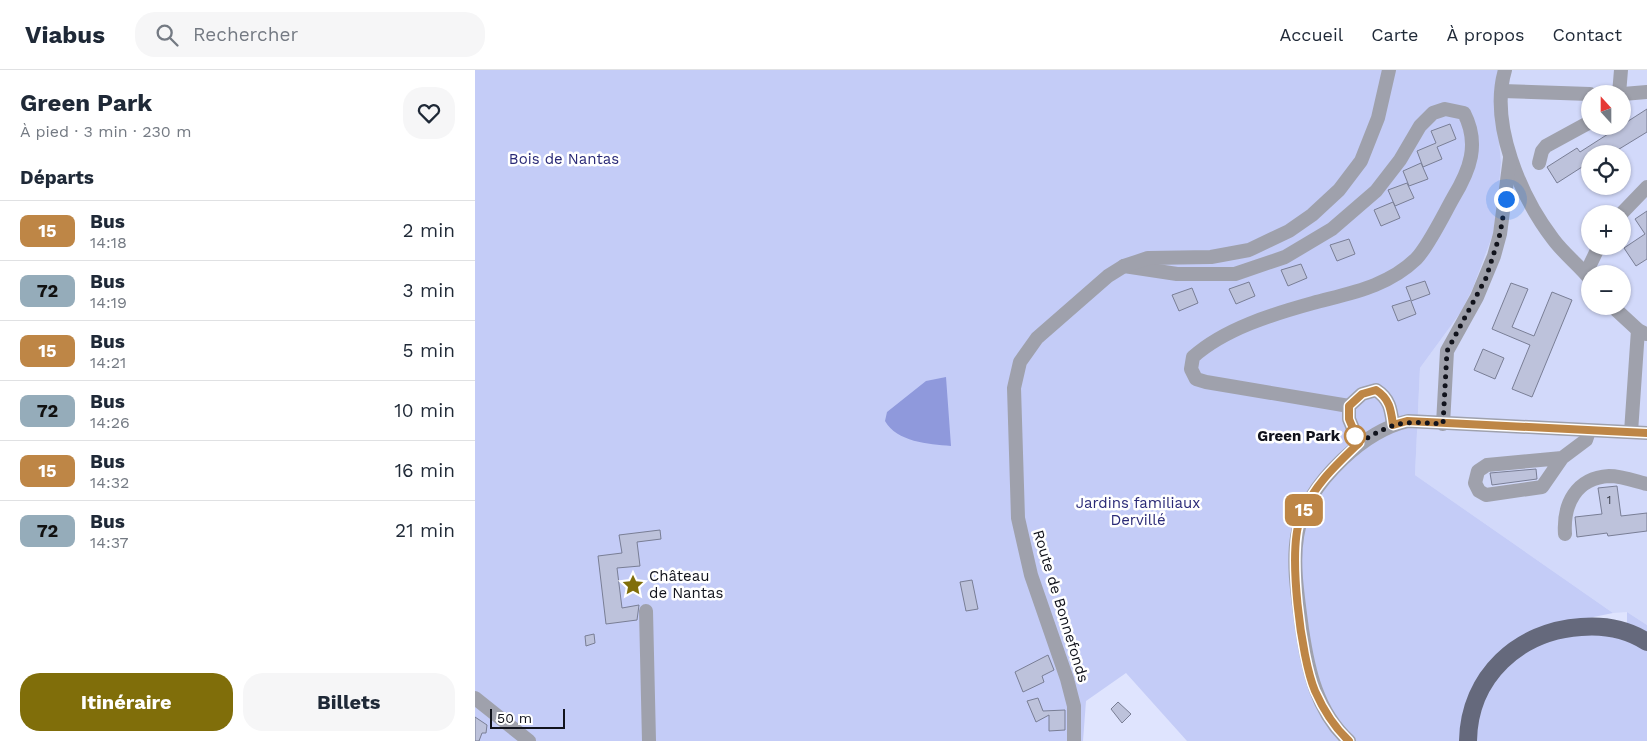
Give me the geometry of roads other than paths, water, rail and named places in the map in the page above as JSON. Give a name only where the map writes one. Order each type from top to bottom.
[{"type":"main road","points":[[1468,741],[1472,710],[1479,691],[1489,674],[1503,658],[1521,644],[1545,633],[1567,628],[1591,626],[1626,631],[1647,642]]},
{"type":"street","name":"Route de Bonnefonds","points":[[1074,741],[1074,706],[1067,679],[1021,540],[1016,496],[1014,388],[1020,362],[1037,338],[1108,276],[1124,266],[1148,258],[1211,257],[1249,250],[1283,234],[1312,215],[1339,190],[1361,161],[1378,118],[1389,70]]},
{"type":"street","points":[[1505,70],[1502,91],[1503,114],[1510,158],[1528,201],[1537,217],[1554,241],[1581,269]]},
{"type":"street","points":[[1621,70],[1621,85]]},
{"type":"street","points":[[1502,91],[1581,94]]},
{"type":"street","points":[[1631,100],[1643,93]]},
{"type":"street","points":[[1124,266],[1177,274],[1235,274],[1285,257],[1332,229],[1376,190],[1400,160],[1420,126],[1433,113],[1445,109],[1464,113],[1469,122],[1473,143],[1467,175],[1417,258],[1388,281],[1256,322],[1227,335],[1193,357],[1191,368],[1196,378],[1206,382],[1349,406]]},
{"type":"street","points":[[1539,164],[1542,151],[1546,146],[1581,127]]},
{"type":"street","points":[[1443,424],[1447,351],[1477,297],[1494,256],[1502,225],[1510,158]]},
{"type":"street","points":[[1630,205],[1647,187]]},
{"type":"street","points":[[1623,315],[1643,332],[1631,432]]},
{"type":"street","points":[[1359,443],[1349,419],[1349,406],[1362,394],[1376,390],[1385,396],[1391,409],[1393,425]]},
{"type":"street","points":[[1349,741],[1334,724],[1310,678],[1294,566],[1295,539],[1299,520],[1308,502],[1327,474],[1359,443],[1393,425],[1407,421],[1647,434]]},
{"type":"street","points":[[1562,458],[1487,465],[1478,471],[1475,483],[1479,491],[1486,495],[1537,489],[1545,483],[1562,458],[1586,440],[1589,431]]},
{"type":"street","points":[[1565,534],[1565,514],[1568,506],[1573,495],[1585,483],[1609,476],[1647,484]]},
{"type":"street","points":[[646,612],[649,741]]},
{"type":"street","points":[[475,698],[529,741]]},
{"type":"place","name":"Green Park","points":[[1355,436]]},
{"type":"place","name":"Château de Nantas","points":[[633,585]]},
{"type":"park label","name":"Bois de Nantas","points":[[564,159]]},
{"type":"park label","name":"Jardins familiaux Dervillé","points":[[1138,512]]}]
